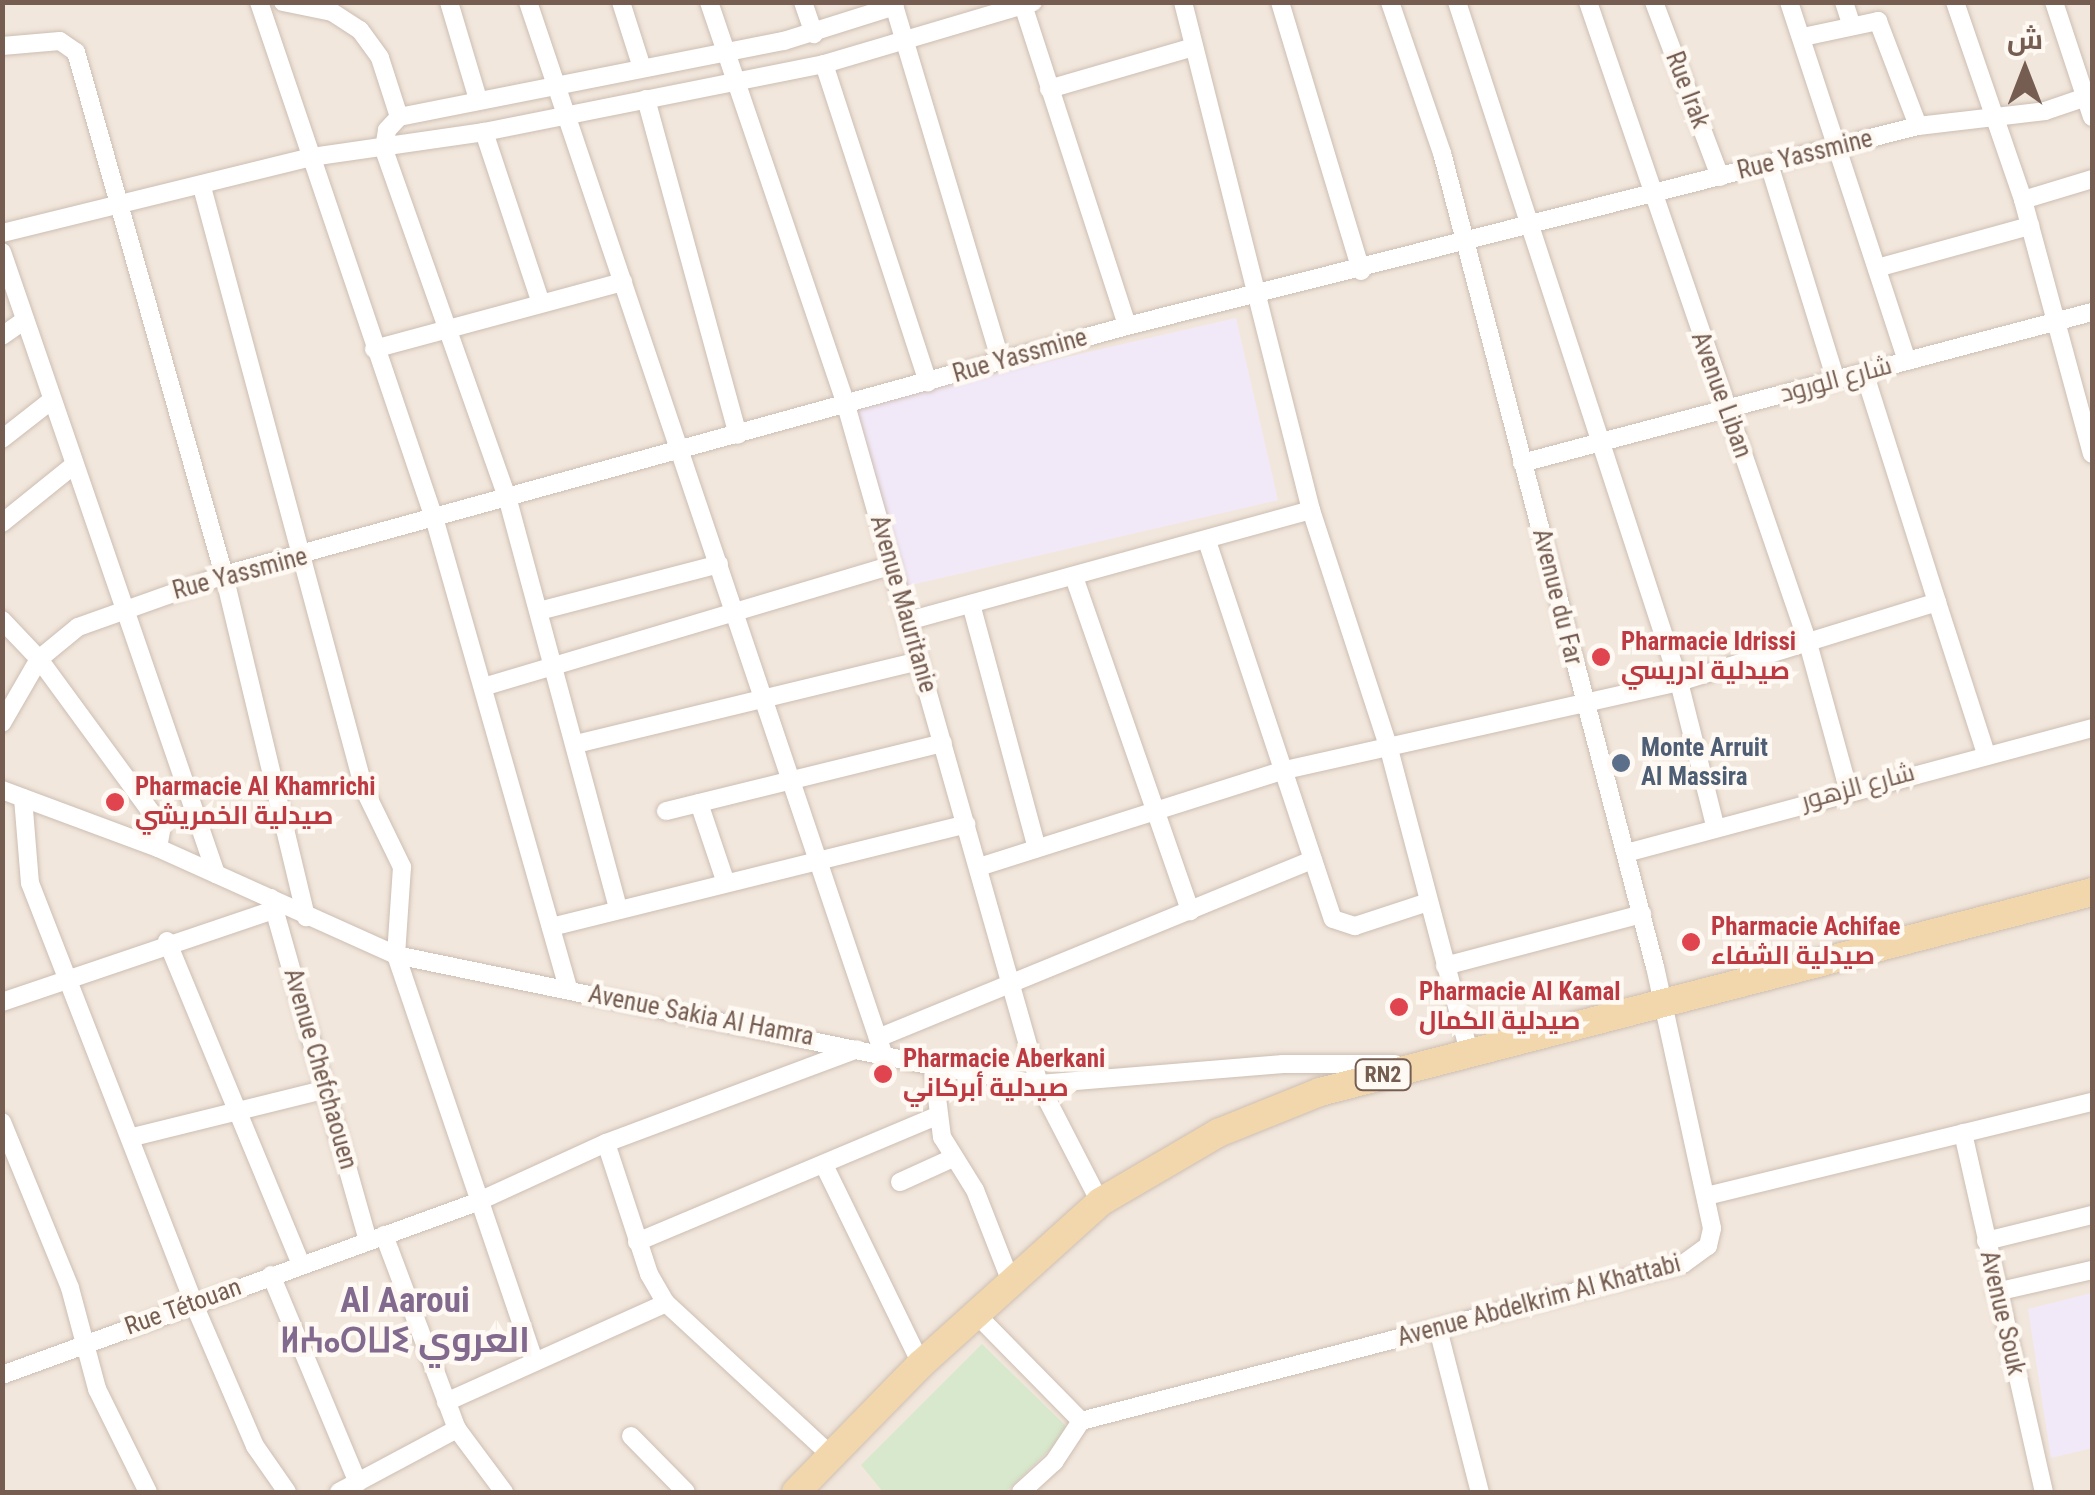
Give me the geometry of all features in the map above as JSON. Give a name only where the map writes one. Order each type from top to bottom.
[{"type":"main road","name":"RN2","points":[[796,1492],[921,1364],[1100,1202],[1170,1156],[1258,1115],[1468,1052],[2092,892]]},
{"type":"street","points":[[259,2],[435,521],[568,990]]},
{"type":"street","points":[[283,2],[332,12],[360,30],[380,58],[399,117]]},
{"type":"street","points":[[448,2],[478,100]]},
{"type":"street","points":[[528,2],[881,1045],[1013,985],[1313,860]]},
{"type":"street","points":[[621,2],[642,68]]},
{"type":"street","name":"Avenue Mauritanie","points":[[709,2],[846,405],[1039,1084],[1100,1202]]},
{"type":"street","points":[[803,2],[814,34]]},
{"type":"street","points":[[1183,2],[1311,510],[1389,749],[1468,1052]]},
{"type":"street","points":[[1280,2],[1360,271]]},
{"type":"street","name":"Avenue du Far","points":[[1390,2],[1430,116],[1465,244],[1642,914],[1706,1196]]},
{"type":"street","points":[[1457,2],[1596,443],[1678,682],[1714,825]]},
{"type":"street","name":"Avenue Liban","points":[[1588,2],[1650,194],[1808,644],[1848,788]]},
{"type":"street","name":"Rue Irak","points":[[1654,2],[1720,176]]},
{"type":"street","points":[[1790,2],[1906,361]]},
{"type":"street","points":[[1844,2],[1852,24]]},
{"type":"street","points":[[1955,2],[1996,114],[2030,226],[2092,454]]},
{"type":"street","points":[[2054,2],[2090,96],[2092,117]]},
{"type":"street","points":[[618,908],[508,500],[384,149],[387,130],[399,117],[814,34],[894,4],[1002,361]]},
{"type":"street","points":[[2,233],[310,157],[484,132],[824,64],[1028,4],[1049,89],[1127,326]]},
{"type":"street","points":[[1802,37],[1870,20],[1884,27],[1918,126]]},
{"type":"street","points":[[2,46],[60,41],[76,52],[224,575],[306,917]]},
{"type":"street","points":[[1049,89],[1194,46]]},
{"type":"street","points":[[824,64],[928,382]]},
{"type":"street","name":"Rue Yassmine","points":[[2,723],[39,659],[78,627],[122,608],[224,575],[435,521],[680,448],[738,436],[1127,326],[1258,297],[1918,126],[2045,111],[2090,96]]},
{"type":"street","points":[[646,99],[738,436]]},
{"type":"street","points":[[484,132],[541,303]]},
{"type":"street","points":[[1769,164],[1836,380]]},
{"type":"street","points":[[2022,200],[2092,178]]},
{"type":"street","points":[[202,186],[306,556],[364,790],[402,866],[396,956],[534,1362]]},
{"type":"street","points":[[1878,268],[2030,226]]},
{"type":"street","points":[[2,252],[216,874]]},
{"type":"street","points":[[374,348],[623,282]]},
{"type":"street","name":"شارع الورود","points":[[1522,463],[2092,312]]},
{"type":"street","points":[[2,336],[25,320]]},
{"type":"street","points":[[1864,372],[1986,754]]},
{"type":"street","points":[[2,439],[52,400]]},
{"type":"street","points":[[2,523],[74,465]]},
{"type":"street","points":[[908,621],[1311,510]]},
{"type":"street","points":[[1208,541],[1332,918],[1341,926],[1428,902]]},
{"type":"street","points":[[539,612],[720,564]]},
{"type":"street","points":[[483,687],[892,565]]},
{"type":"street","points":[[1074,577],[1190,912]]},
{"type":"street","points":[[979,867],[1285,770],[1678,682],[1937,602]]},
{"type":"street","points":[[971,604],[1038,848]]},
{"type":"street","points":[[2,620],[39,659],[151,812],[161,831],[158,848]]},
{"type":"street","points":[[576,744],[919,661]]},
{"type":"street","name":"شارع الزهور","points":[[1626,853],[1848,788],[2092,728]]},
{"type":"street","points":[[666,811],[943,743]]},
{"type":"street","name":"Avenue Sakia Al Hamra","points":[[2,790],[158,848],[272,904],[396,956],[860,1048],[881,1045],[933,1066],[1039,1084],[1283,1064],[1430,1064]]},
{"type":"street","points":[[23,798],[23,858],[194,1302],[255,1446],[287,1492]]},
{"type":"street","points":[[699,803],[726,883]]},
{"type":"street","points":[[551,927],[618,908],[822,863],[966,824]]},
{"type":"street","points":[[2,1002],[272,904]]},
{"type":"street","name":"Avenue Chefchaouen","points":[[272,904],[376,1238],[457,1430],[504,1492]]},
{"type":"street","points":[[1445,966],[1642,914]]},
{"type":"street","points":[[168,941],[300,1264]]},
{"type":"street","points":[[831,1456],[666,1303],[637,1242],[606,1143],[860,1048]]},
{"type":"street","points":[[933,1066],[937,1116],[953,1158],[975,1190],[1011,1282]]},
{"type":"street","points":[[133,1137],[327,1089]]},
{"type":"street","points":[[1706,1196],[2092,1102]]},
{"type":"street","points":[[637,1242],[825,1167],[937,1116]]},
{"type":"street","points":[[2,1122],[86,1344],[97,1389],[148,1492]]},
{"type":"street","name":"Avenue Souk","points":[[1963,1133],[2044,1492]]},
{"type":"street","name":"Rue Tétouan","points":[[2,1375],[477,1202],[606,1143]]},
{"type":"street","points":[[900,1182],[953,1158]]},
{"type":"street","points":[[825,1167],[921,1364]]},
{"type":"street","name":"Avenue Abdelkrim Al Khattabi","points":[[1080,1421],[1683,1264],[1708,1246],[1712,1228],[1706,1196]]},
{"type":"street","points":[[1986,1241],[2092,1216]]},
{"type":"street","points":[[1996,1292],[2092,1270]]},
{"type":"street","points":[[272,1275],[358,1482]]},
{"type":"street","points":[[446,1402],[666,1303]]},
{"type":"street","points":[[976,1314],[1080,1421],[1054,1462],[1021,1492]]},
{"type":"street","points":[[1438,1329],[1480,1492]]},
{"type":"street","points":[[339,1492],[457,1430]]},
{"type":"street","points":[[631,1436],[686,1492]]},
{"type":"shaded area","points":[[3,3],[2092,3],[2092,1492],[3,1492]]},
{"type":"shaded area","points":[[1236,318],[1278,500],[897,588],[855,406]]},
{"type":"shaded area","points":[[2092,1293],[2092,1448],[2051,1458],[2028,1309]]},
{"type":"green space","points":[[982,1344],[1070,1430],[1006,1492],[883,1492],[861,1465]]},
{"type":"place","name":"Pharmacie Idrissi صيدلية ادريسي","points":[[1601,657]]},
{"type":"place","name":"Monte Arruit Al Massira","points":[[1621,763]]},
{"type":"place","name":"Pharmacie Al Khamrichi صيدلية الخمريشي","points":[[115,802]]},
{"type":"place","name":"Pharmacie Achifae صيدلية الشفاء","points":[[1691,942]]},
{"type":"place","name":"Pharmacie Al Kamal صيدلية الكمال","points":[[1399,1007]]},
{"type":"place","name":"Pharmacie Aberkani صيدلية أبركاني","points":[[883,1074]]},
{"type":"district","name":"Al Aaroui ⵍⵄⴰⵔⵡⵉ العروي","points":[[405,1321]]}]
